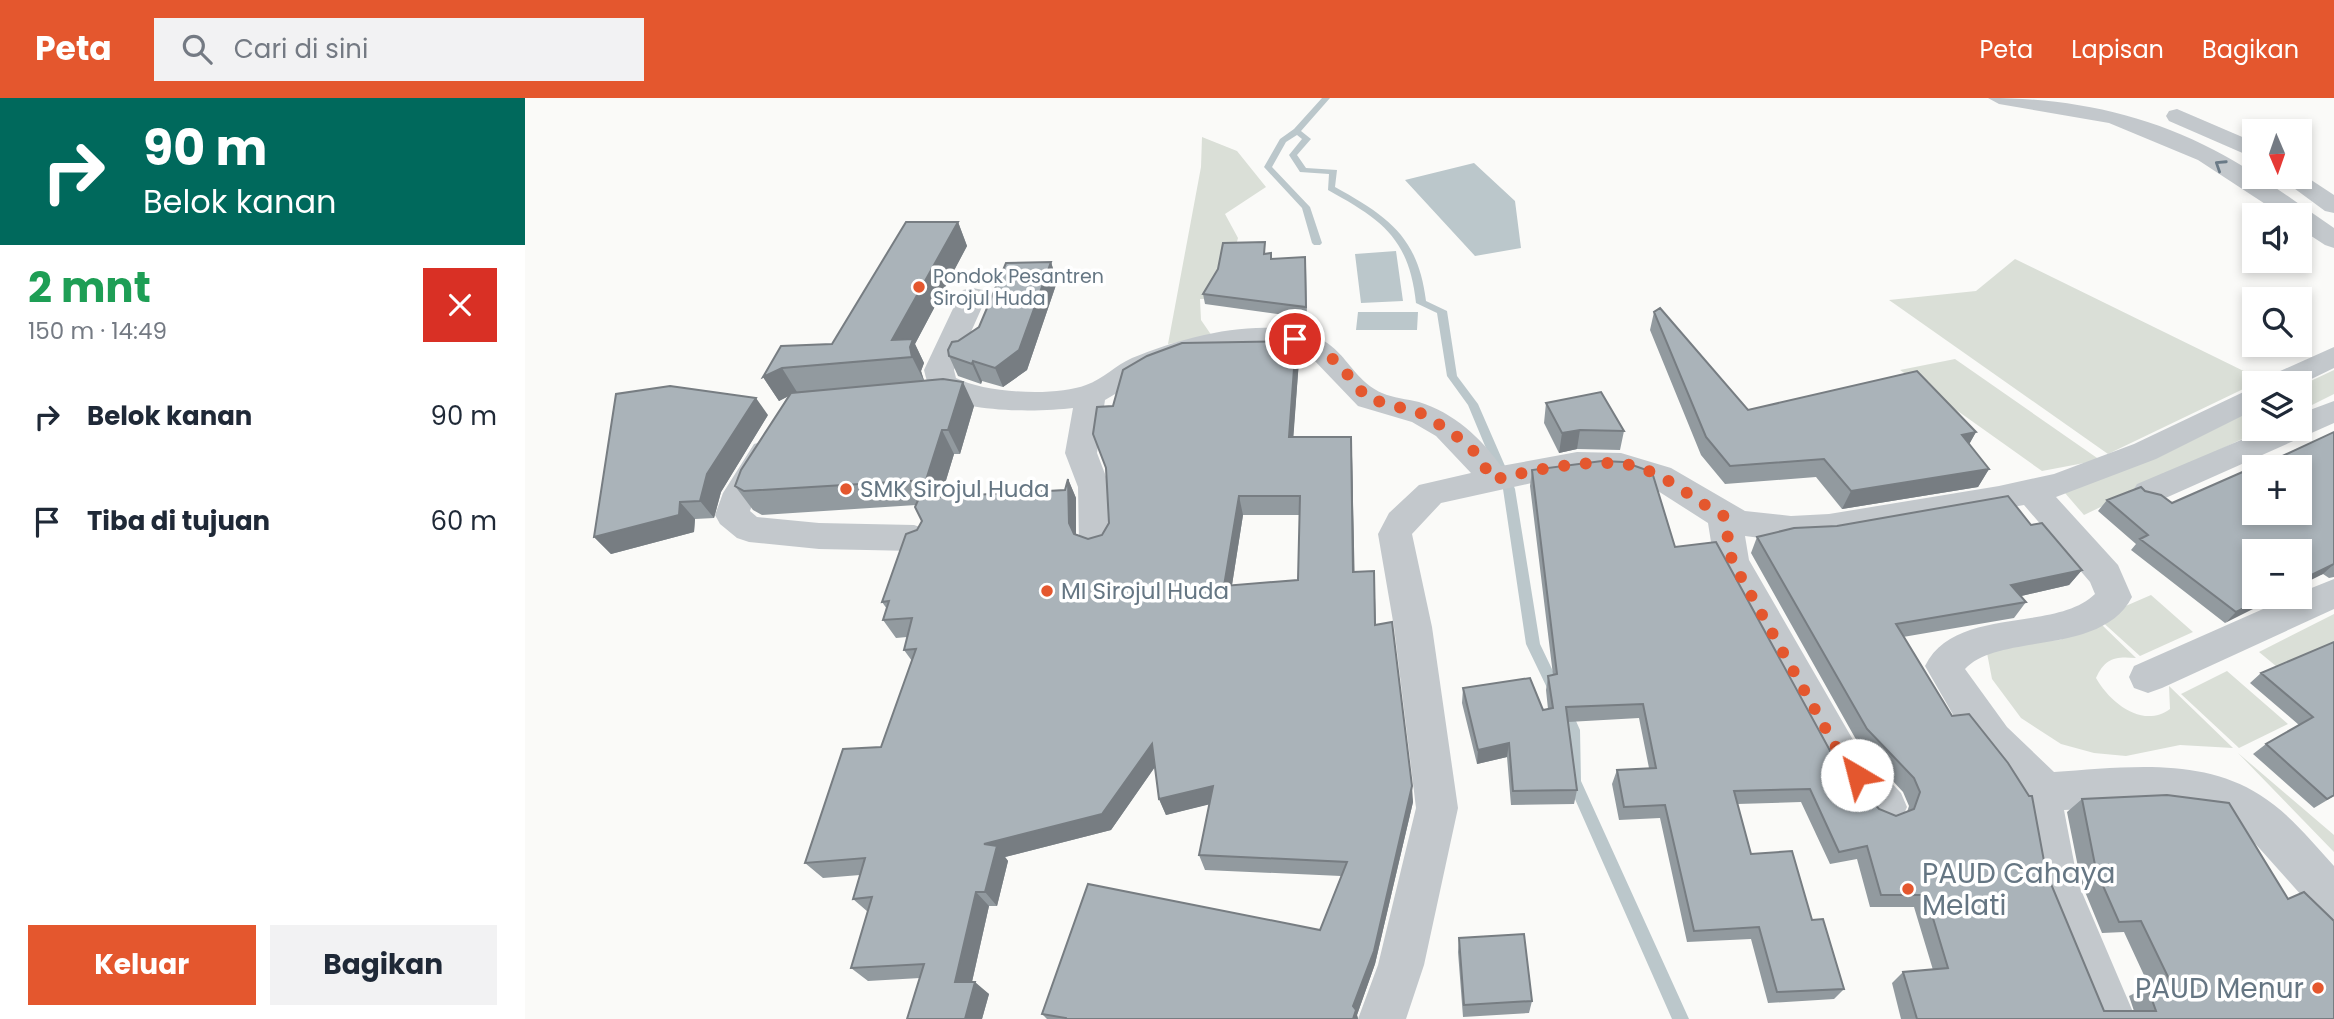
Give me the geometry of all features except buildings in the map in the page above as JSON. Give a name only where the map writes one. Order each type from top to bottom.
[{"type":"street","points":[[1999,98],[2115,117],[2206,155],[2279,203]]},
{"type":"street","points":[[2113,98],[2155,109],[2242,146]]},
{"type":"street","points":[[2309,189],[2334,206]]},
{"type":"street","points":[[2312,225],[2334,240]]},
{"type":"street","points":[[952,391],[942,383],[939,370],[973,296]]},
{"type":"street","points":[[913,394],[952,391],[1016,400],[1091,394],[1157,359],[1223,343],[1295,339],[1311,344],[1337,362],[1367,398],[1423,414],[1454,434],[1476,453],[1497,479]]},
{"type":"street","points":[[2304,371],[2334,356]]},
{"type":"street","points":[[1091,394],[1081,453],[1094,487],[1096,542]]},
{"type":"street","points":[[1382,1019],[1401,965],[1437,808],[1413,627],[1395,549],[1395,534],[1401,522],[1431,493],[1551,467],[1593,464],[1643,468],[1724,516],[1751,525],[1786,530],[1828,528],[2031,491],[2176,439],[2242,403]]},
{"type":"street","points":[[2312,421],[2334,411]]},
{"type":"street","points":[[782,424],[740,493],[732,515],[748,529],[819,536],[913,538]]},
{"type":"street","points":[[2149,492],[2267,441]]},
{"type":"street","points":[[2031,491],[2105,575],[2114,592],[2113,600],[2101,611],[2088,616],[1969,649],[1949,658],[1944,666],[1963,699],[2014,766],[2039,788],[2053,791],[2186,788],[2233,802],[2258,819],[2334,898]]},
{"type":"street","points":[[1724,516],[1732,561],[1842,758],[1886,807]]},
{"type":"street","points":[[2148,677],[2334,593]]},
{"type":"street","points":[[2039,788],[2056,883],[2112,1019]]},
{"type":"shaded area","points":[[1202,137],[1237,151],[1266,187],[1225,214],[1238,238],[1221,299],[1200,299],[1201,320],[1212,336],[1168,344],[1201,167]]},
{"type":"shaded area","points":[[1474,163],[1515,201],[1521,248],[1475,256],[1405,180]]},
{"type":"shaded area","points":[[1396,251],[1403,301],[1361,303],[1355,254]]},
{"type":"shaded area","points":[[2015,259],[2244,371],[2242,390],[2108,454],[1889,300],[1976,291]]},
{"type":"shaded area","points":[[1358,312],[1418,312],[1417,330],[1356,330]]},
{"type":"shaded area","points":[[1955,359],[2100,460],[2042,471],[1900,370]]},
{"type":"shaded area","points":[[2334,370],[2334,394],[2312,405],[2312,380]]},
{"type":"shaded area","points":[[2242,412],[2242,439],[2084,515],[2065,493]]},
{"type":"shaded area","points":[[2151,595],[2193,632],[2140,656],[2098,618]]},
{"type":"shaded area","points":[[2334,614],[2334,701],[2324,706],[2259,652]]},
{"type":"shaded area","points":[[2100,623],[2136,658],[2122,657],[2107,662],[2096,678],[2118,704],[2138,715],[2160,714],[2170,709],[2169,686],[2233,748],[2180,745],[2126,756],[2094,753],[2061,744],[2021,718],[1992,679],[1987,653],[2002,643],[2060,640]]},
{"type":"shaded area","points":[[2227,671],[2288,724],[2239,748],[2181,694]]},
{"type":"shaded area","points":[[2238,753],[2334,835],[2334,852]]},
{"type":"waterway","points":[[1297,131],[1326,98]]},
{"type":"waterway","points":[[1297,131],[1307,139],[1293,155],[1303,170],[1334,172],[1331,188],[1367,209],[1394,232],[1413,262],[1421,303],[1442,311],[1452,376],[1473,404],[1509,489],[1533,644],[1555,690]]},
{"type":"waterway","points":[[1297,131],[1283,141],[1268,167],[1306,207],[1317,243]]},
{"type":"waterway","points":[[1563,707],[1573,730],[1574,781],[1681,1019]]},
{"type":"place","name":"Pondok Pesantren Sirojul Huda","points":[[919,287]]},
{"type":"place","name":"SMK Sirojul Huda","points":[[846,489]]},
{"type":"place","name":"MI Sirojul Huda","points":[[1047,591]]},
{"type":"place","name":"PAUD Cahaya Melati","points":[[1908,889]]},
{"type":"place","name":"PAUD Menur","points":[[2318,988]]},
{"type":"route","points":[[1295,339],[1311,344],[1337,362],[1367,398],[1423,414],[1454,434],[1476,453],[1493,480],[1551,467],[1593,464],[1636,466],[1659,476],[1724,516],[1732,561],[1842,758],[1857,775]]}]
